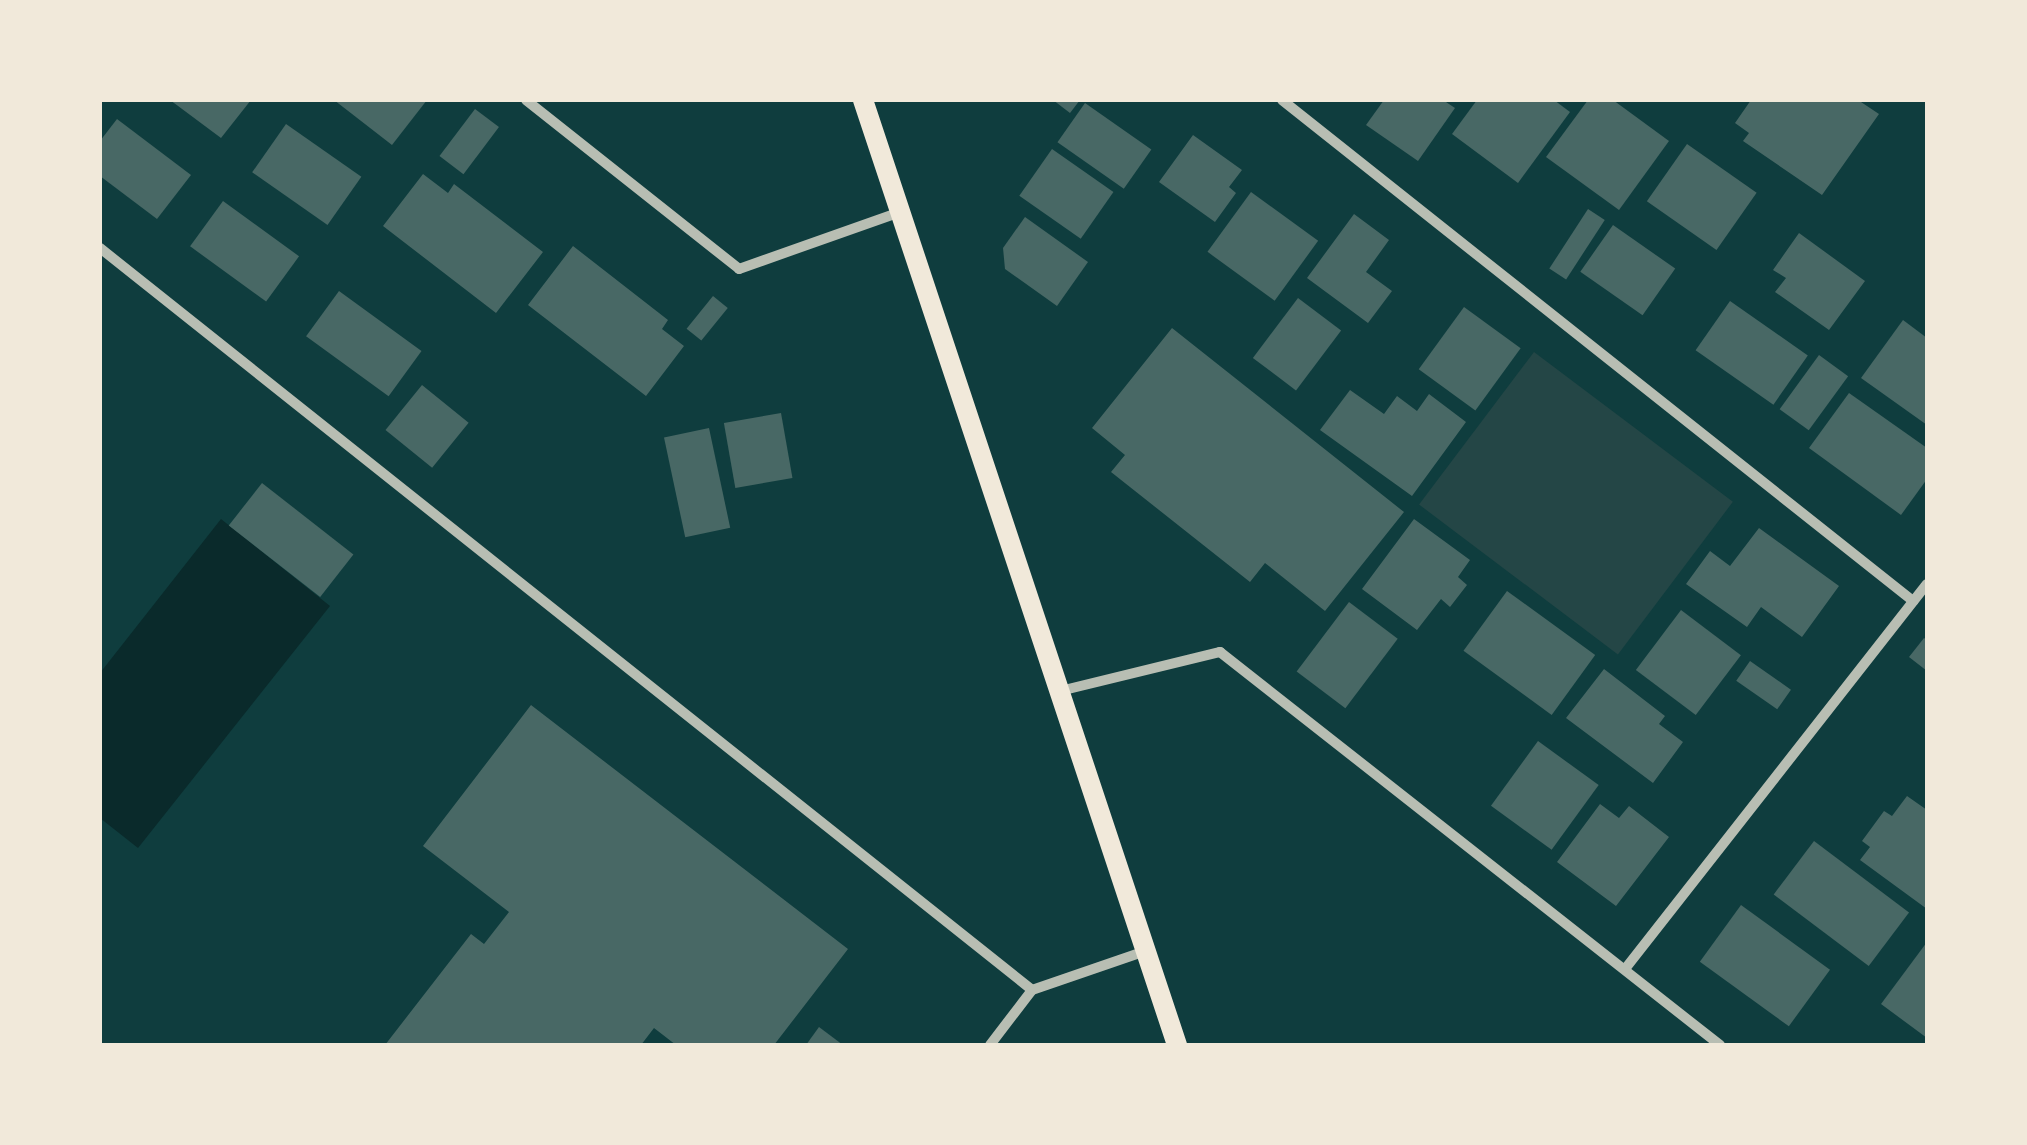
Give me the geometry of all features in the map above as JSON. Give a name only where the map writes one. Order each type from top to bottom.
[{"type":"main road","points":[[862,100],[1177,1045]]},
{"type":"street","points":[[526,100],[739,268],[900,212]]},
{"type":"street","points":[[1282,100],[1913,602]]},
{"type":"street","points":[[100,248],[1032,990]]},
{"type":"street","points":[[1624,969],[1927,584]]},
{"type":"street","points":[[1060,692],[1220,652],[1720,1045]]},
{"type":"street","points":[[990,1045],[1032,990],[1145,952]]},
{"type":"shaded area","points":[[1534,352],[1733,502],[1618,654],[1419,505]]},
{"type":"shaded area","points":[[221,519],[330,606],[138,848],[100,818],[100,673]]},
{"type":"building","points":[[170,100],[251,100],[221,138]]},
{"type":"building","points":[[334,100],[427,100],[392,145]]},
{"type":"building","points":[[1053,100],[1080,100],[1070,113]]},
{"type":"building","points":[[1384,100],[1443,100],[1455,108],[1418,161],[1366,125]]},
{"type":"building","points":[[1477,100],[1554,100],[1570,112],[1518,183],[1452,134]]},
{"type":"building","points":[[1588,100],[1613,100],[1669,141],[1619,210],[1546,157]]},
{"type":"building","points":[[1751,100],[1858,100],[1879,114],[1822,195],[1743,141],[1749,133],[1735,123]]},
{"type":"building","points":[[1085,103],[1151,149],[1124,189],[1057,142]]},
{"type":"building","points":[[475,109],[499,127],[463,174],[439,156]]},
{"type":"building","points":[[117,119],[191,175],[157,219],[100,176],[100,141]]},
{"type":"building","points":[[286,124],[361,177],[328,225],[252,172]]},
{"type":"building","points":[[1193,135],[1242,170],[1229,187],[1236,193],[1215,222],[1159,182]]},
{"type":"building","points":[[1687,144],[1757,193],[1716,250],[1647,201]]},
{"type":"building","points":[[1052,149],[1113,192],[1081,239],[1019,196]]},
{"type":"building","points":[[423,174],[448,193],[454,184],[543,252],[496,313],[383,226]]},
{"type":"building","points":[[1251,192],[1318,241],[1275,301],[1208,252]]},
{"type":"building","points":[[223,201],[299,256],[266,302],[190,246]]},
{"type":"building","points":[[1588,209],[1605,220],[1566,279],[1549,269]]},
{"type":"building","points":[[1354,214],[1389,240],[1366,272],[1392,291],[1368,323],[1307,278]]},
{"type":"building","points":[[1025,217],[1088,262],[1057,306],[1005,269],[1003,248]]},
{"type":"building","points":[[1613,225],[1675,269],[1643,315],[1580,272]]},
{"type":"building","points":[[1799,233],[1865,281],[1829,330],[1775,292],[1786,278],[1773,270]]},
{"type":"building","points":[[573,246],[668,320],[662,329],[684,346],[646,396],[528,305]]},
{"type":"building","points":[[339,291],[422,351],[389,396],[306,336]]},
{"type":"building","points":[[713,296],[728,308],[701,341],[687,329]]},
{"type":"building","points":[[1298,298],[1341,330],[1296,390],[1253,358]]},
{"type":"building","points":[[1730,301],[1808,355],[1773,405],[1696,350]]},
{"type":"building","points":[[1464,307],[1521,348],[1475,410],[1419,369]]},
{"type":"building","points":[[1903,320],[1927,338],[1927,425],[1861,378]]},
{"type":"building","points":[[1172,328],[1404,512],[1325,611],[1265,563],[1250,582],[1111,472],[1125,455],[1092,428]]},
{"type":"building","points":[[1819,355],[1848,376],[1809,430],[1780,409]]},
{"type":"building","points":[[422,385],[469,423],[432,468],[385,430]]},
{"type":"building","points":[[1350,390],[1384,414],[1397,396],[1417,411],[1429,394],[1466,422],[1412,496],[1320,430]]},
{"type":"building","points":[[1849,393],[1927,448],[1927,479],[1901,515],[1809,448]]},
{"type":"building","points":[[781,413],[792,478],[735,488],[724,423]]},
{"type":"building","points":[[709,428],[730,528],[685,537],[664,438]]},
{"type":"building","points":[[262,483],[353,554],[320,597],[229,526]]},
{"type":"building","points":[[1414,519],[1470,560],[1458,577],[1467,585],[1450,607],[1441,599],[1417,630],[1362,589]]},
{"type":"building","points":[[1759,528],[1839,586],[1802,637],[1761,607],[1747,627],[1686,584],[1710,551],[1730,566]]},
{"type":"building","points":[[1507,591],[1595,655],[1552,715],[1464,651]]},
{"type":"building","points":[[1349,602],[1398,639],[1345,708],[1297,671]]},
{"type":"building","points":[[1681,610],[1741,655],[1696,715],[1636,670]]},
{"type":"building","points":[[1924,638],[1927,640],[1927,671],[1909,657]]},
{"type":"building","points":[[1750,661],[1791,690],[1777,709],[1736,681]]},
{"type":"building","points":[[1604,669],[1665,716],[1659,724],[1683,742],[1653,783],[1566,718]]},
{"type":"building","points":[[531,705],[848,949],[774,1045],[676,1045],[654,1028],[641,1045],[385,1045],[471,934],[484,944],[509,912],[423,846]]},
{"type":"building","points":[[1538,741],[1599,785],[1552,850],[1491,806]]},
{"type":"building","points":[[1907,796],[1927,810],[1927,909],[1860,860],[1870,847],[1862,841],[1884,811],[1892,816]]},
{"type":"building","points":[[1600,804],[1619,818],[1629,806],[1669,837],[1616,906],[1557,862]]},
{"type":"building","points":[[1814,841],[1909,913],[1869,966],[1774,895]]},
{"type":"building","points":[[1741,905],[1830,970],[1789,1026],[1700,962]]},
{"type":"building","points":[[1927,942],[1927,1038],[1881,1004]]},
{"type":"building","points":[[819,1027],[843,1045],[806,1045]]}]
